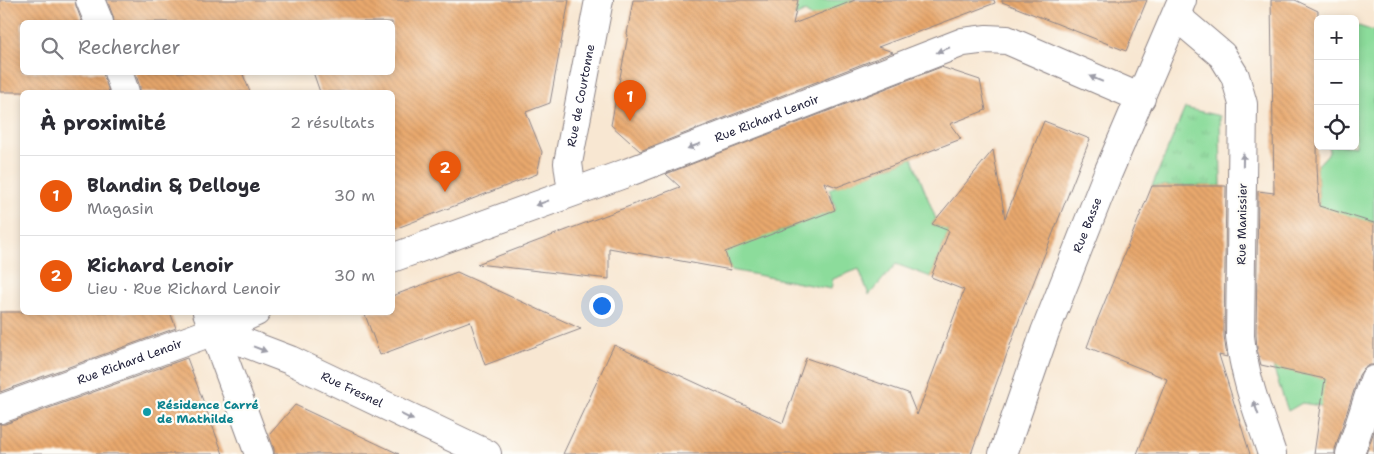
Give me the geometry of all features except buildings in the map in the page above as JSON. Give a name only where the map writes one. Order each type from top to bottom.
[{"type":"street","points":[[90,0],[98,20]]},
{"type":"street","name":"Rue de Courtonne","points":[[572,192],[568,163],[599,0]]},
{"type":"street","name":"Rue Basse","points":[[1003,454],[1045,332],[1107,175],[1179,8]]},
{"type":"street","name":"Rue Manissier","points":[[1179,8],[1222,55],[1235,76],[1243,104],[1240,336],[1242,358],[1252,395],[1272,454]]},
{"type":"street","name":"Rue Richard Lenoir","points":[[395,257],[638,168],[963,42],[987,39],[1007,40],[1141,98]]},
{"type":"street","points":[[119,75],[124,90]]},
{"type":"street","name":"Rue Richard Lenoir","points":[[0,409],[211,322],[242,315]]},
{"type":"street","points":[[211,322],[259,454]]},
{"type":"street","name":"Rue Fresnel","points":[[211,322],[486,454]]},
{"type":"street","points":[[1350,454],[1374,380]]},
{"type":"green space","points":[[798,0],[855,0],[816,20],[805,12],[795,17]]},
{"type":"green space","points":[[1359,26],[1374,31],[1374,223],[1319,208],[1317,166],[1329,153],[1329,150],[1359,150]]},
{"type":"green space","points":[[1185,108],[1220,116],[1221,186],[1152,186]]},
{"type":"green space","points":[[912,158],[936,219],[932,224],[949,231],[931,277],[896,264],[869,295],[859,269],[833,279],[831,289],[731,270],[721,243],[778,232],[836,209],[829,189]]},
{"type":"green space","points":[[1273,367],[1340,382],[1321,406],[1302,403],[1288,411]]},
{"type":"place","name":"Blandin & Delloye","points":[[630,121]]},
{"type":"place","name":"Richard Lenoir","points":[[445,192]]},
{"type":"place","name":"Résidence Carré de Mathilde","points":[[147,412]]}]
